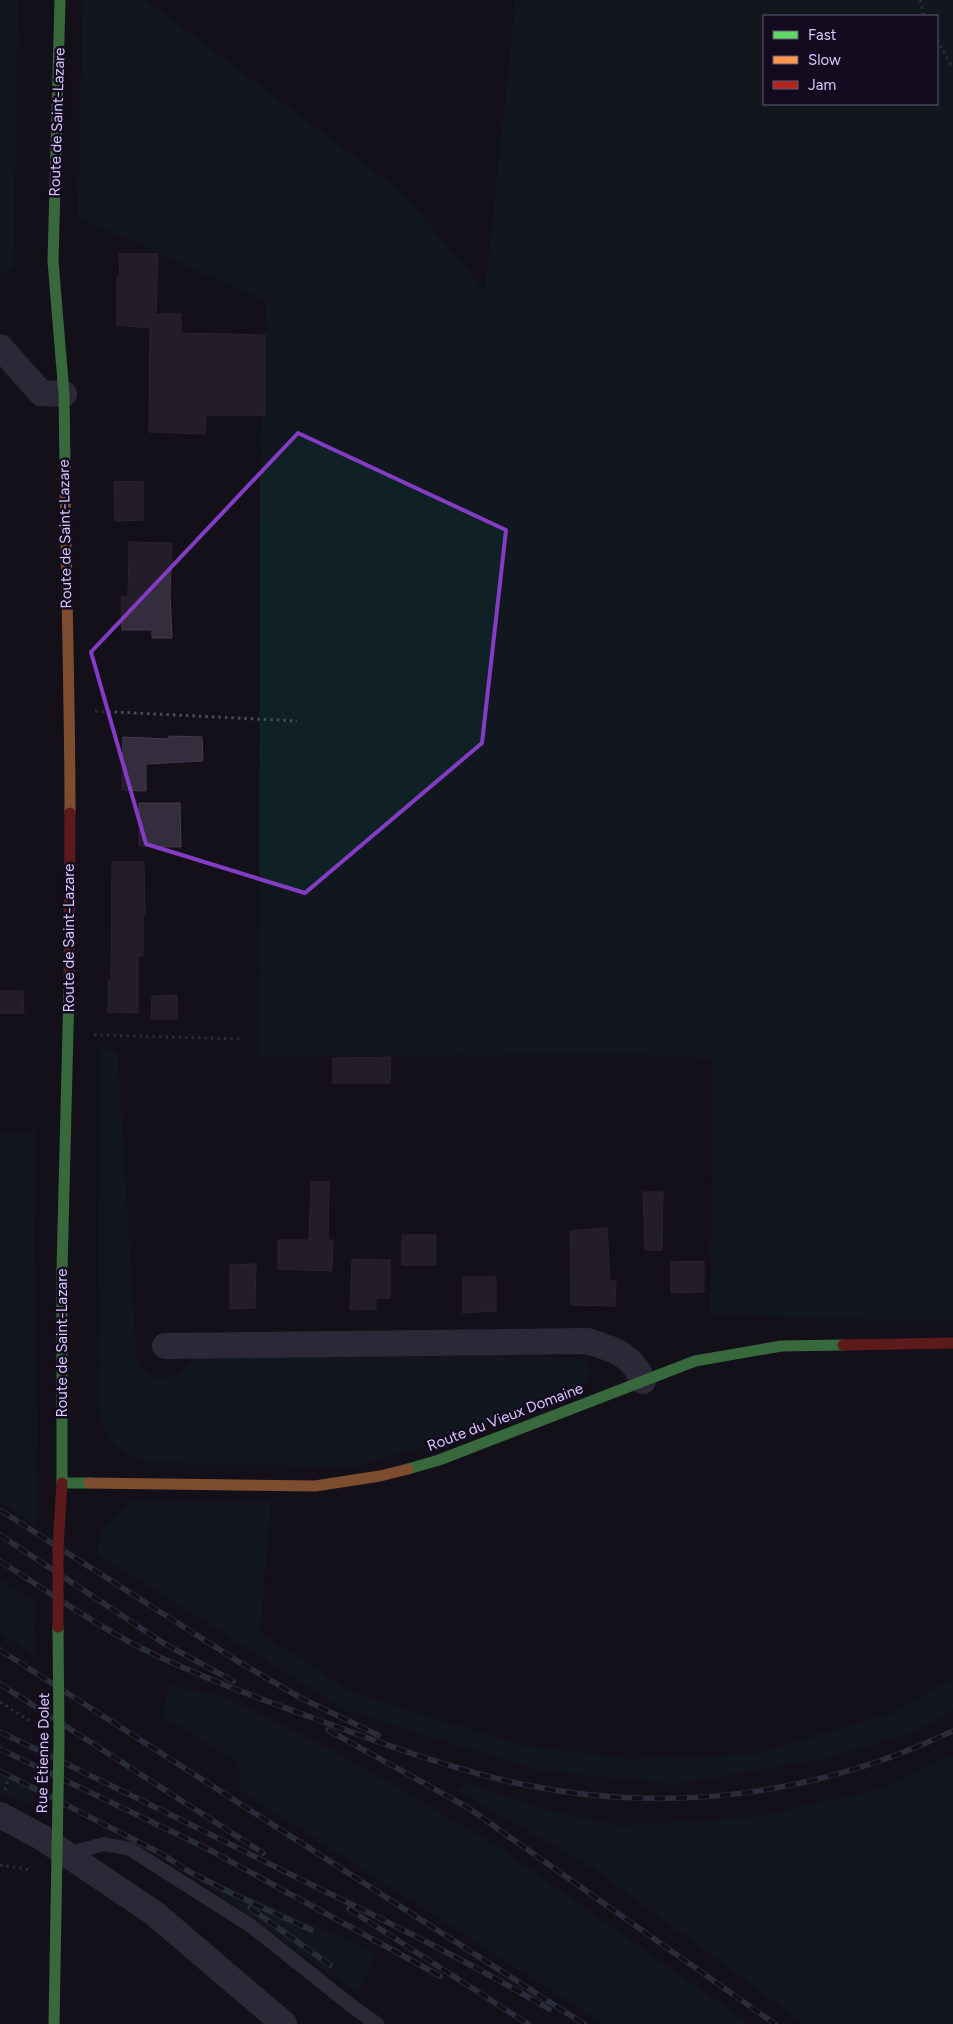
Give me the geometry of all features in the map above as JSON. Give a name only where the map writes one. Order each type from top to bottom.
[{"type":"main road","name":"Route de Saint-Lazare","points":[[60,0],[53,261],[64,394],[66,607],[70,710],[68,1034],[62,1270],[62,1483]]},
{"type":"main road","name":"Route du Vieux Domaine","points":[[62,1483],[315,1486],[380,1476],[439,1460],[696,1361],[781,1346],[953,1343]]},
{"type":"main road","name":"Rue Étienne Dolet","points":[[54,2024],[59,1740],[58,1548],[62,1483]]},
{"type":"street","points":[[0,346],[41,393],[64,394]]},
{"type":"street","points":[[165,1346],[587,1341],[619,1351],[638,1369],[643,1381]]},
{"type":"street","points":[[0,1815],[41,1837],[154,1913],[284,2024]]},
{"type":"lane","points":[[66,1855],[104,1844],[130,1849],[251,1926],[353,2008],[377,2024]]},
{"type":"path","points":[[920,0],[924,15]]},
{"type":"path","points":[[938,42],[953,68]]},
{"type":"path","points":[[70,710],[297,721]]},
{"type":"path","points":[[68,1034],[243,1039]]},
{"type":"path","points":[[0,1702],[59,1740]]},
{"type":"highlighted area","points":[[298,433],[506,530],[482,743],[305,893],[146,844],[91,652]]},
{"type":"shaded area","points":[[0,0],[18,0],[13,269],[0,273]]},
{"type":"shaded area","points":[[83,0],[145,0],[400,191],[485,291],[516,0],[953,0],[953,1321],[710,1315],[713,1058],[633,1054],[259,1056],[260,464],[266,301],[78,217]]},
{"type":"shaded area","points":[[100,1050],[117,1050],[137,1365],[156,1379],[179,1376],[192,1359],[224,1353],[574,1357],[584,1362],[590,1372],[585,1384],[427,1446],[353,1467],[148,1462],[128,1456],[108,1438],[99,1412]]},
{"type":"shaded area","points":[[35,1132],[37,1527],[0,1501],[0,1133]]},
{"type":"shaded area","points":[[134,1500],[271,1500],[260,1633],[353,1693],[519,1745],[630,1759],[755,1754],[893,1713],[953,1679],[953,1710],[911,1733],[822,1759],[677,1784],[538,1770],[345,1710],[98,1554],[104,1529],[114,1517]]},
{"type":"shaded area","points":[[0,1580],[36,1603],[35,1656],[0,1632]]},
{"type":"shaded area","points":[[169,1686],[222,1696],[338,1753],[497,1846],[749,2024],[604,2024],[241,1791],[238,1763],[162,1715]]},
{"type":"shaded area","points":[[953,1755],[953,2024],[805,2024],[593,1868],[458,1791],[466,1783],[543,1809],[620,1826],[755,1817],[878,1790]]},
{"type":"shaded area","points":[[0,1773],[33,1788],[33,1806],[0,1792]]},
{"type":"shaded area","points":[[177,1865],[376,1953],[357,1993]]},
{"type":"building","points":[[119,254],[158,254],[156,314],[181,314],[181,333],[265,335],[265,415],[206,415],[205,434],[149,432],[150,328],[117,325],[117,277],[120,277]]},
{"type":"building","points":[[143,481],[143,520],[115,521],[114,482]]},
{"type":"building","points":[[129,542],[172,543],[170,593],[172,638],[152,638],[152,630],[122,630],[121,597],[128,597]]},
{"type":"building","points":[[169,736],[202,737],[203,761],[146,764],[146,791],[122,790],[123,737],[169,739]]},
{"type":"building","points":[[139,803],[180,803],[181,847],[139,846]]},
{"type":"building","points":[[112,862],[144,862],[145,915],[143,916],[143,956],[138,956],[138,1013],[108,1012],[108,980],[111,980]]},
{"type":"building","points":[[0,991],[23,991],[24,1013],[0,1013]]},
{"type":"building","points":[[177,995],[177,1019],[151,1019],[152,996]]},
{"type":"building","points":[[391,1057],[390,1083],[333,1083],[333,1058]]},
{"type":"building","points":[[311,1182],[329,1182],[328,1240],[333,1240],[332,1271],[278,1269],[278,1240],[309,1240]]},
{"type":"building","points":[[643,1192],[663,1192],[662,1250],[645,1250]]},
{"type":"building","points":[[607,1228],[610,1281],[616,1281],[615,1306],[571,1305],[570,1231]]},
{"type":"building","points":[[402,1235],[436,1235],[436,1265],[402,1265]]},
{"type":"building","points":[[352,1259],[390,1260],[390,1298],[376,1298],[376,1309],[350,1310]]},
{"type":"building","points":[[704,1261],[704,1292],[671,1293],[671,1262]]},
{"type":"building","points":[[256,1264],[255,1308],[230,1309],[230,1265]]},
{"type":"building","points":[[463,1277],[496,1277],[496,1311],[463,1313]]},
{"type":"railway","points":[[0,1510],[239,1662],[301,1698],[378,1735]]},
{"type":"railway","points":[[0,1535],[165,1644],[233,1681]]},
{"type":"railway","points":[[0,1561],[107,1629],[143,1649],[189,1670],[261,1699],[404,1751],[501,1780],[526,1785],[581,1794],[635,1798],[690,1798],[744,1793],[798,1784],[851,1770],[902,1753],[953,1731]]},
{"type":"railway","points":[[0,1650],[584,2024]]},
{"type":"railway","points":[[0,1684],[263,1853]]},
{"type":"railway","points":[[328,1730],[467,1807],[775,2024]]},
{"type":"railway","points":[[0,1732],[400,1928],[549,2009]]},
{"type":"railway","points":[[0,1749],[206,1848],[440,1976]]},
{"type":"railway","points":[[0,1771],[162,1854],[188,1871],[231,1893],[311,1930]]},
{"type":"railway","points":[[250,1908],[330,1965]]},
{"type":"railway","points":[[349,1909],[528,2024]]},
{"type":"traffic: fast","points":[[60,0],[53,261],[64,394],[65,467]]},
{"type":"traffic: fast","points":[[69,990],[62,1270],[62,1483],[89,1483]]},
{"type":"traffic: fast","points":[[408,1469],[439,1460],[695,1361],[781,1346],[843,1345]]},
{"type":"traffic: fast","points":[[54,2024],[59,1740],[58,1627]]},
{"type":"traffic: slow","points":[[65,467],[70,813]]},
{"type":"traffic: slow","points":[[89,1483],[315,1486],[380,1476],[408,1469]]},
{"type":"traffic: jam","points":[[69,990],[70,813]]},
{"type":"traffic: jam","points":[[843,1345],[953,1343]]},
{"type":"traffic: jam","points":[[58,1627],[58,1548],[62,1483]]}]
